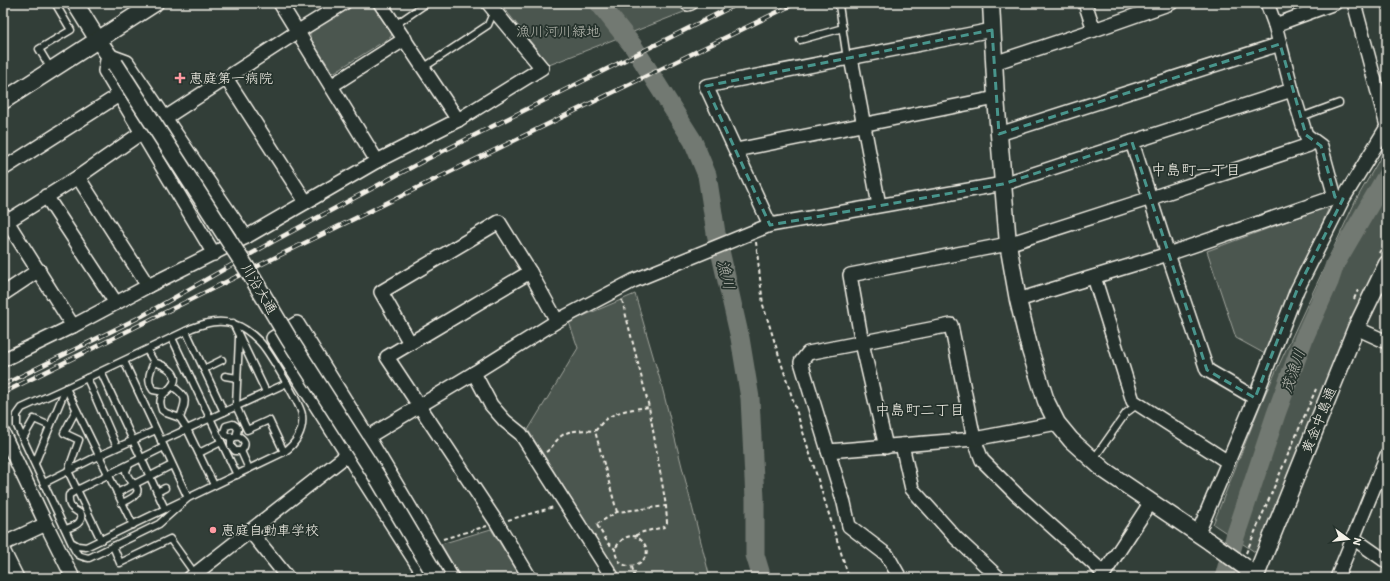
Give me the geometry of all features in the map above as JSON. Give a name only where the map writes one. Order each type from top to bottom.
[{"type":"street","points":[[3,101],[154,3]]},
{"type":"street","points":[[280,3],[377,161]]},
{"type":"street","points":[[165,118],[344,3]]},
{"type":"street","points":[[380,3],[458,120]]},
{"type":"street","points":[[687,3],[691,3]]},
{"type":"street","points":[[991,3],[996,98],[1008,244],[1018,300],[1030,350],[1046,401],[1057,423],[1071,440],[1093,461],[1255,574]]},
{"type":"street","points":[[1085,3],[1094,30]]},
{"type":"street","points":[[994,63],[1094,30],[1169,3]]},
{"type":"street","points":[[886,447],[862,343],[850,275],[1008,244],[1309,145],[1292,90],[1275,25],[1267,3]]},
{"type":"street","points":[[1275,25],[1335,3]]},
{"type":"street","points":[[1204,538],[1228,462],[1297,290],[1339,198],[1387,126],[1354,3]]},
{"type":"street","points":[[3,360],[73,326],[116,302],[246,237],[377,161],[458,120],[542,68],[492,7]]},
{"type":"street","name":"川沿大通","points":[[70,8],[98,40],[112,60],[249,272],[289,339],[376,475],[437,578]]},
{"type":"street","points":[[770,225],[706,86],[992,30]]},
{"type":"street","points":[[331,86],[405,39]]},
{"type":"street","points":[[999,134],[1280,44]]},
{"type":"street","points":[[849,59],[864,125],[879,205]]},
{"type":"street","points":[[214,254],[105,71],[112,60],[127,62],[246,237]]},
{"type":"street","points":[[226,78],[306,202]]},
{"type":"street","points":[[193,576],[368,437],[557,321],[633,281],[770,225],[1003,184],[1292,90]]},
{"type":"street","points":[[3,169],[119,95]]},
{"type":"street","points":[[736,150],[996,98]]},
{"type":"street","points":[[73,326],[39,270],[4,220],[78,177],[141,133]]},
{"type":"street","points":[[1306,135],[1321,146],[1339,198]]},
{"type":"street","points":[[1132,142],[1168,254],[1208,370],[1254,398]]},
{"type":"street","points":[[78,177],[148,286]]},
{"type":"street","points":[[46,196],[116,302]]},
{"type":"street","points":[[1018,300],[1168,254],[1339,198]]},
{"type":"street","points":[[410,343],[382,292],[499,222],[530,272],[557,321]]},
{"type":"street","name":"黄金中島通","points":[[1255,574],[1356,328],[1387,264]]},
{"type":"street","points":[[3,294],[39,270]]},
{"type":"street","points":[[530,272],[387,358],[418,407],[497,523],[530,578]]},
{"type":"street","points":[[1094,277],[1134,401],[1228,462]]},
{"type":"street","points":[[426,578],[273,338],[297,322],[452,578]]},
{"type":"street","points":[[900,578],[887,555],[848,526],[844,503],[801,362],[808,353],[951,325],[974,439],[982,460],[1103,576],[1151,502]]},
{"type":"street","points":[[1356,328],[1387,342]]},
{"type":"street","points":[[474,373],[492,405],[505,421],[521,434],[613,578]]},
{"type":"street","points":[[828,451],[974,439],[1057,423]]},
{"type":"street","points":[[3,433],[73,578]]},
{"type":"street","points":[[902,445],[912,489],[956,538],[999,578]]},
{"type":"street","points":[[1337,578],[1387,455]]},
{"type":"street","points":[[3,544],[46,524]]},
{"type":"street","points":[[250,531],[288,578]]},
{"type":"street","points":[[1353,538],[1387,562]]},
{"type":"street","points":[[3,550],[17,578]]},
{"type":"lane","points":[[51,70],[39,49],[71,30],[70,8],[55,3]]},
{"type":"lane","points":[[395,24],[427,3]]},
{"type":"lane","points":[[843,3],[839,5],[849,59]]},
{"type":"lane","points":[[423,68],[488,25],[492,7]]},
{"type":"lane","points":[[800,40],[843,28]]},
{"type":"lane","points":[[1301,117],[1340,103]]},
{"type":"lane","points":[[71,542],[78,546],[86,547],[214,485],[284,452],[292,446],[298,438],[302,414],[294,395],[261,342],[247,330],[233,323],[218,321],[208,322],[186,331],[22,408],[17,415],[17,426],[76,553],[81,557],[89,558],[158,524],[188,498]]},
{"type":"lane","points":[[233,323],[266,392]]},
{"type":"lane","points":[[186,331],[229,424],[233,424],[238,429],[235,437],[231,440],[231,446],[235,451],[241,451]]},
{"type":"lane","points":[[172,338],[237,475]]},
{"type":"lane","points":[[239,338],[236,406],[247,430],[269,420],[284,452]]},
{"type":"lane","points":[[147,350],[154,362],[164,364],[173,373],[174,381],[172,386],[164,392],[160,400],[162,410],[180,418],[187,429],[214,485]]},
{"type":"lane","points":[[204,369],[222,360]]},
{"type":"lane","points":[[124,361],[188,498]]},
{"type":"lane","points":[[154,362],[148,379],[153,390],[164,392]]},
{"type":"lane","points":[[101,372],[165,509]]},
{"type":"lane","points":[[225,376],[237,378]]},
{"type":"lane","points":[[87,378],[118,447]]},
{"type":"lane","points":[[66,529],[76,525],[82,518],[81,514],[72,509],[69,495],[141,458],[187,429],[286,382]]},
{"type":"lane","points":[[172,386],[184,396],[185,403],[180,418]]},
{"type":"lane","points":[[66,388],[133,525]]},
{"type":"lane","points":[[35,463],[66,388]]},
{"type":"lane","points":[[1093,461],[1126,413],[1138,404]]},
{"type":"lane","points":[[76,410],[64,433],[79,440],[68,471],[101,540]]},
{"type":"lane","points":[[23,438],[34,419],[50,426]]},
{"type":"lane","points":[[229,424],[225,428],[225,434],[228,437],[240,437],[244,440],[244,448],[241,451]]},
{"type":"lane","points":[[44,483],[98,456],[156,430]]},
{"type":"lane","points":[[37,436],[45,439]]},
{"type":"lane","points":[[199,453],[221,442]]},
{"type":"lane","points":[[241,451],[249,469]]},
{"type":"lane","points":[[122,503],[133,498],[137,493],[135,484],[126,475],[126,471],[130,464]]},
{"type":"lane","points":[[117,493],[172,465]]},
{"type":"lane","points":[[157,492],[165,488]]},
{"type":"lane","points":[[113,546],[120,563],[170,539],[193,576]]},
{"type":"path","points":[[749,234],[763,305],[849,578]]},
{"type":"path","points":[[620,293],[649,407],[666,506],[667,523],[664,527],[642,532],[634,536],[626,536],[619,541],[615,549],[616,557],[620,564],[628,568],[636,567],[643,562],[647,555],[646,547],[642,540],[634,536]]},
{"type":"path","points":[[596,431],[606,419],[612,415],[624,411],[649,407]]},
{"type":"path","points":[[536,458],[550,450],[562,434],[570,431],[596,431]]},
{"type":"path","points":[[596,431],[617,512]]},
{"type":"path","points":[[442,540],[565,504]]},
{"type":"path","points":[[583,533],[617,512],[666,506]]},
{"type":"path","points":[[597,525],[608,543],[615,549]]},
{"type":"path","points":[[632,567],[635,578]]},
{"type":"highlighted area","points":[[992,30],[999,134],[1280,44],[1306,135],[1321,146],[1335,197],[1343,199],[1297,290],[1255,398],[1207,370],[1132,142],[1003,184],[770,225],[706,86]]},
{"type":"green space","points":[[356,3],[372,3],[392,32],[391,37],[333,73],[310,38],[310,31]]},
{"type":"green space","name":"漁川河川緑地","points":[[500,3],[684,3],[689,10],[549,65]]},
{"type":"green space","points":[[1387,146],[1387,250],[1379,264],[1258,554],[1213,524],[1262,401],[1356,200]]},
{"type":"green space","points":[[1326,207],[1328,210],[1265,354],[1236,338],[1207,251]]},
{"type":"green space","points":[[635,294],[661,383],[710,578],[621,578],[528,430],[578,348],[569,322]]},
{"type":"green space","points":[[491,529],[520,576],[517,578],[461,578],[441,544]]},
{"type":"waterway","name":"漁川","points":[[599,3],[633,46],[693,141],[707,175],[716,233],[740,338],[750,398],[755,499],[755,555],[762,578]]},
{"type":"waterway","name":"茂漁川","points":[[1224,578],[1235,537],[1276,414],[1304,338],[1329,282],[1335,264],[1387,175]]},
{"type":"railway","points":[[3,385],[142,316],[272,242],[427,159],[739,3]]},
{"type":"railway","points":[[3,393],[278,256],[796,3]]},
{"type":"place","name":"恵庭第一病院","points":[[180,78]]},
{"type":"place","name":"恵庭自動車学校","points":[[213,530]]},
{"type":"district","name":"中島町一丁目","points":[[1196,170]]},
{"type":"district","name":"中島町二丁目","points":[[920,410]]}]
